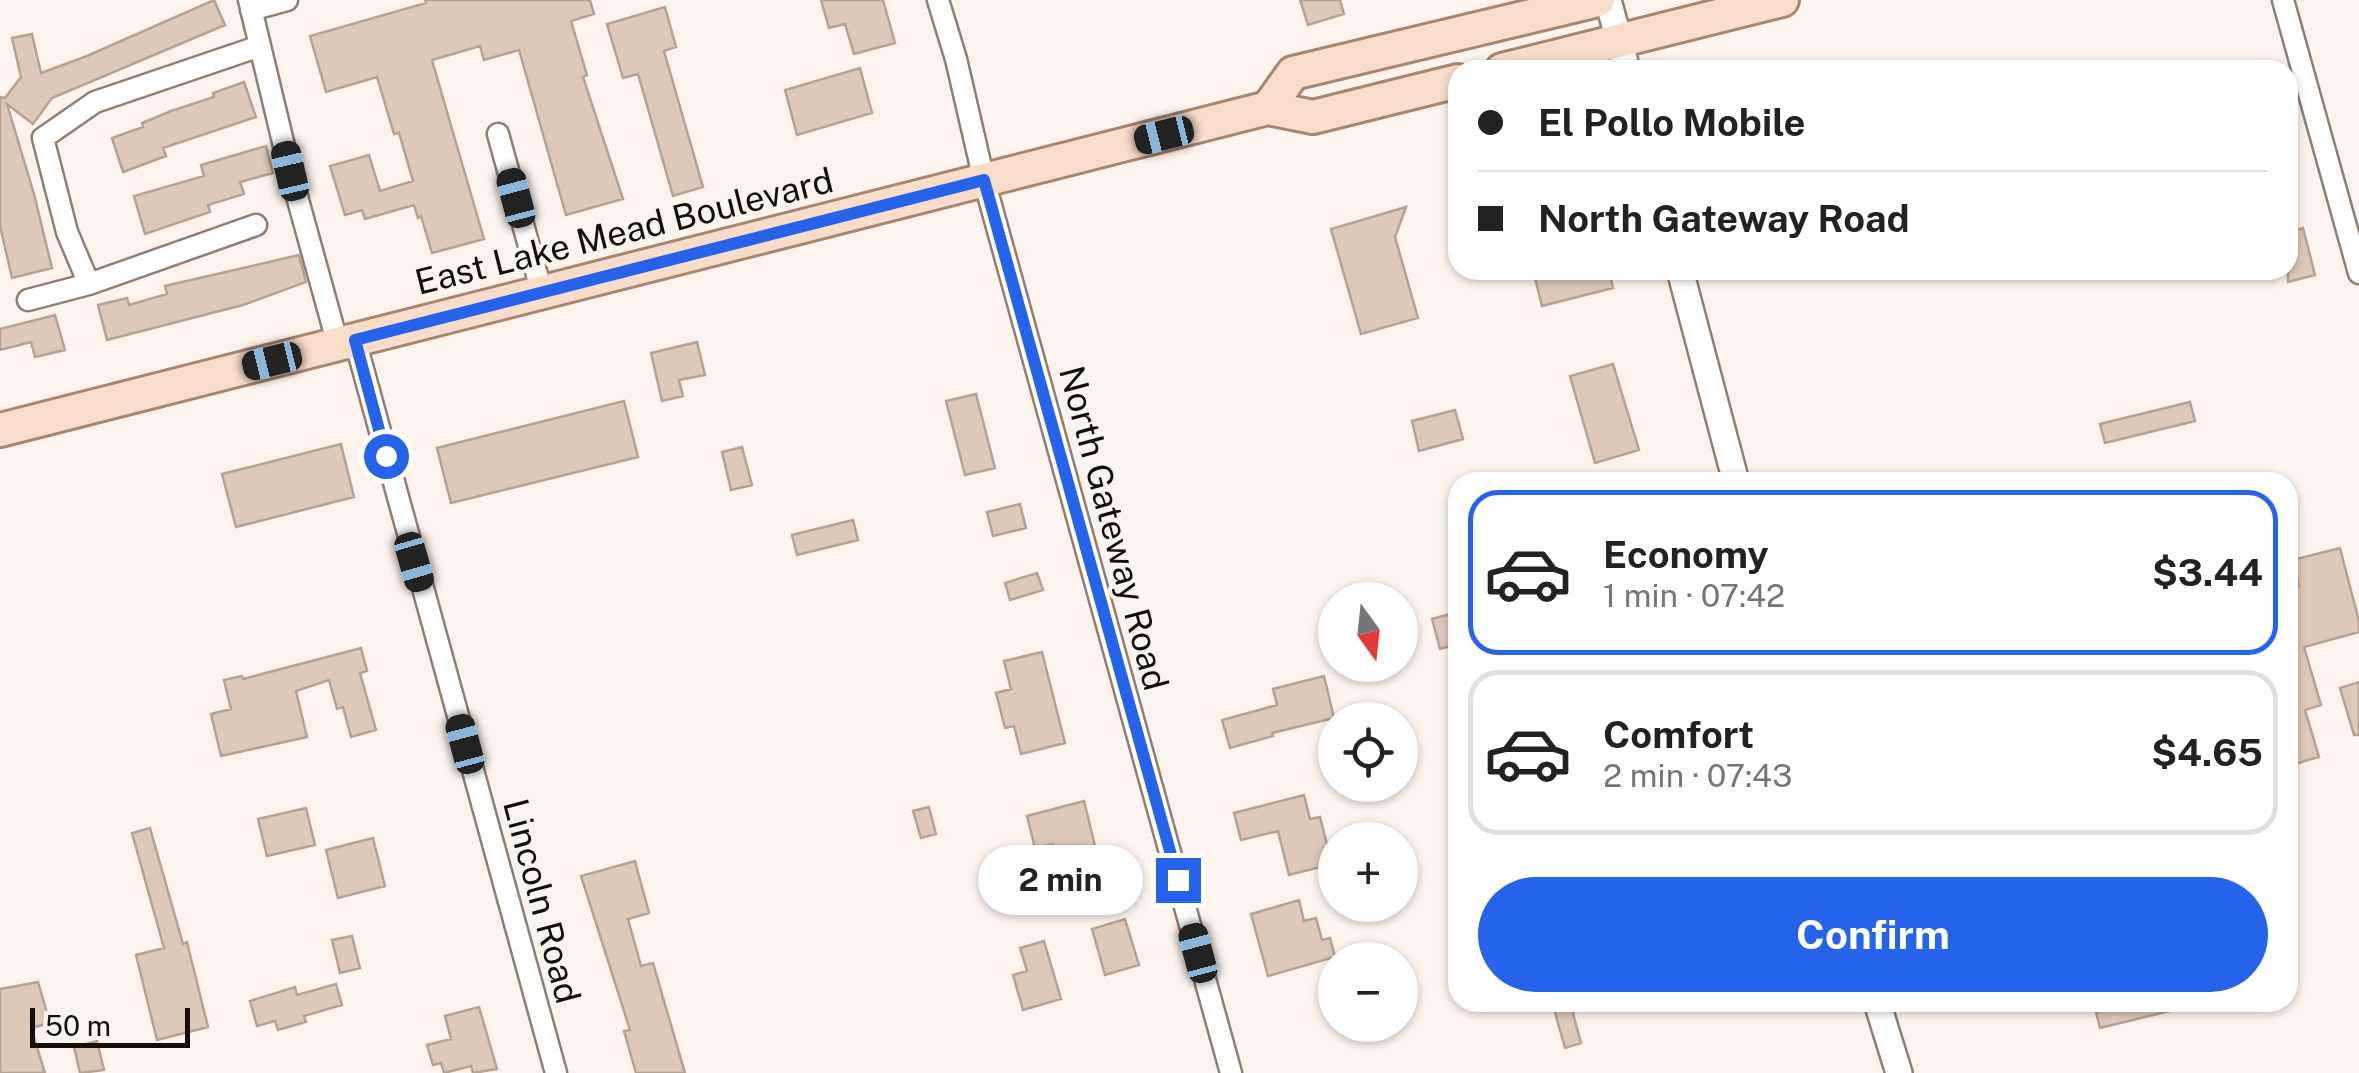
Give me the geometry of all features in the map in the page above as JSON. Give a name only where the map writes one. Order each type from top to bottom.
[{"type":"main road","points":[[1268,108],[1294,73],[1598,0]]},
{"type":"main road","points":[[1583,60],[1624,55],[1782,0]]},
{"type":"main road","name":"East Lake Mead Boulevard","points":[[0,430],[1268,108],[1314,117],[1448,84]]},
{"type":"street","points":[[250,5],[287,0]]},
{"type":"street","name":"North Gateway Road","points":[[938,0],[984,180],[1231,1073]]},
{"type":"street","points":[[1608,0],[1624,55]]},
{"type":"street","points":[[2283,0],[2359,273]]},
{"type":"street","name":"Lincoln Road","points":[[250,5],[290,171],[347,342],[556,1073]]},
{"type":"street","points":[[90,284],[67,232],[44,138],[95,102],[260,46]]},
{"type":"street","points":[[498,134],[542,293]]},
{"type":"street","points":[[28,300],[90,284],[256,225]]},
{"type":"street","points":[[1683,280],[1733,472]]},
{"type":"street","points":[[1880,1012],[1899,1073]]},
{"type":"building","points":[[214,0],[225,25],[52,98],[33,124],[7,104],[52,268],[12,278],[0,226],[0,97],[5,98],[21,77],[12,38],[32,34],[41,73]]},
{"type":"building","points":[[425,0],[590,0],[594,14],[571,21],[587,75],[583,77],[623,199],[566,215],[519,50],[484,60],[480,46],[432,60],[484,239],[432,253],[414,205],[365,219],[362,210],[345,215],[330,166],[369,155],[380,191],[413,181],[377,77],[326,92],[310,36],[426,3]]},
{"type":"building","points":[[821,0],[883,0],[895,43],[854,54],[845,24],[829,28]]},
{"type":"building","points":[[1300,0],[1340,0],[1344,14],[1308,25]]},
{"type":"building","points":[[665,7],[676,47],[664,51],[703,187],[673,196],[638,74],[623,78],[607,24]]},
{"type":"building","points":[[860,68],[872,113],[797,135],[785,90]]},
{"type":"building","points":[[244,82],[256,117],[163,148],[166,156],[123,172],[112,138]]},
{"type":"building","points":[[266,146],[273,173],[240,182],[244,194],[208,205],[210,212],[145,234],[134,196],[204,176],[201,165]]},
{"type":"building","points":[[1406,207],[1395,237],[1418,318],[1361,334],[1331,229]]},
{"type":"building","points":[[2303,228],[2315,275],[2298,279],[2298,229]]},
{"type":"building","points":[[299,255],[306,282],[243,305],[107,340],[98,305],[127,298],[129,305],[167,294],[165,286]]},
{"type":"building","points":[[1536,280],[1611,280],[1613,288],[1542,306]]},
{"type":"building","points":[[55,315],[65,350],[35,357],[31,342],[0,350],[0,329]]},
{"type":"building","points":[[697,342],[705,375],[679,380],[683,396],[662,401],[651,353]]},
{"type":"building","points":[[1613,364],[1639,450],[1595,463],[1570,376]]},
{"type":"building","points":[[976,394],[995,468],[965,475],[946,401]]},
{"type":"building","points":[[624,401],[638,457],[451,503],[437,448]]},
{"type":"building","points":[[2190,402],[2195,421],[2105,443],[2100,424]]},
{"type":"building","points":[[1455,410],[1463,439],[1419,451],[1412,421]]},
{"type":"building","points":[[341,444],[354,497],[236,527],[222,474]]},
{"type":"building","points":[[742,447],[752,485],[731,490],[722,452]]},
{"type":"building","points":[[1020,504],[1026,528],[993,536],[987,512]]},
{"type":"building","points":[[853,520],[858,540],[797,555],[792,535]]},
{"type":"building","points":[[2340,548],[2359,632],[2304,647],[2321,705],[2305,710],[2319,757],[2298,763],[2299,586],[2298,559]]},
{"type":"building","points":[[1037,573],[1043,590],[1010,600],[1005,583]]},
{"type":"building","points":[[1448,615],[1448,647],[1440,649],[1432,619]]},
{"type":"building","points":[[361,648],[367,671],[360,673],[376,730],[351,737],[343,707],[337,709],[329,680],[296,691],[307,737],[221,756],[211,714],[231,709],[224,680],[242,676],[243,679]]},
{"type":"building","points":[[1042,652],[1065,743],[1021,754],[1014,726],[1005,728],[996,693],[1011,689],[1004,661]]},
{"type":"building","points":[[1318,678],[1318,682],[1325,682],[1330,702],[1318,702],[1318,722],[1230,748],[1222,720],[1277,705],[1273,689]]},
{"type":"building","points":[[2359,682],[2359,735],[2354,735],[2340,688]]},
{"type":"building","points":[[1304,795],[1310,819],[1320,817],[1321,822],[1318,822],[1318,868],[1289,875],[1278,831],[1241,840],[1234,813]]},
{"type":"building","points":[[1084,801],[1100,866],[1061,876],[1053,844],[1035,848],[1027,816]]},
{"type":"building","points":[[929,807],[936,834],[921,838],[913,811]]},
{"type":"building","points":[[306,808],[315,845],[267,856],[258,819]]},
{"type":"building","points":[[150,828],[183,944],[187,942],[208,1027],[157,1040],[136,955],[164,948],[132,833]]},
{"type":"building","points":[[373,838],[385,886],[338,898],[326,850]]},
{"type":"building","points":[[635,861],[649,913],[628,919],[641,966],[653,963],[685,1073],[636,1073],[624,1031],[630,1030],[581,876]]},
{"type":"building","points":[[1299,900],[1304,921],[1316,918],[1322,940],[1330,938],[1331,942],[1318,942],[1318,962],[1268,976],[1251,914]]},
{"type":"building","points":[[1125,919],[1139,965],[1105,975],[1092,929]]},
{"type":"building","points":[[352,936],[360,968],[340,973],[332,940]]},
{"type":"building","points":[[1044,941],[1061,999],[1023,1010],[1013,975],[1027,971],[1020,948]]},
{"type":"building","points":[[38,982],[50,1023],[31,1028],[45,1073],[0,1073],[0,989]]},
{"type":"building","points":[[336,984],[342,1005],[304,1016],[306,1022],[278,1030],[275,1021],[257,1026],[250,1001],[295,987],[297,995]]},
{"type":"building","points":[[479,1007],[497,1069],[473,1073],[471,1066],[444,1073],[441,1063],[433,1065],[427,1045],[451,1039],[445,1016]]},
{"type":"building","points":[[1555,1012],[1573,1012],[1581,1043],[1565,1048]]},
{"type":"building","points":[[2096,1012],[2166,1012],[2100,1028]]},
{"type":"building","points":[[97,1041],[104,1070],[80,1073],[74,1047]]},
{"type":"route","points":[[386,456],[355,340],[984,180],[1178,880]]}]
